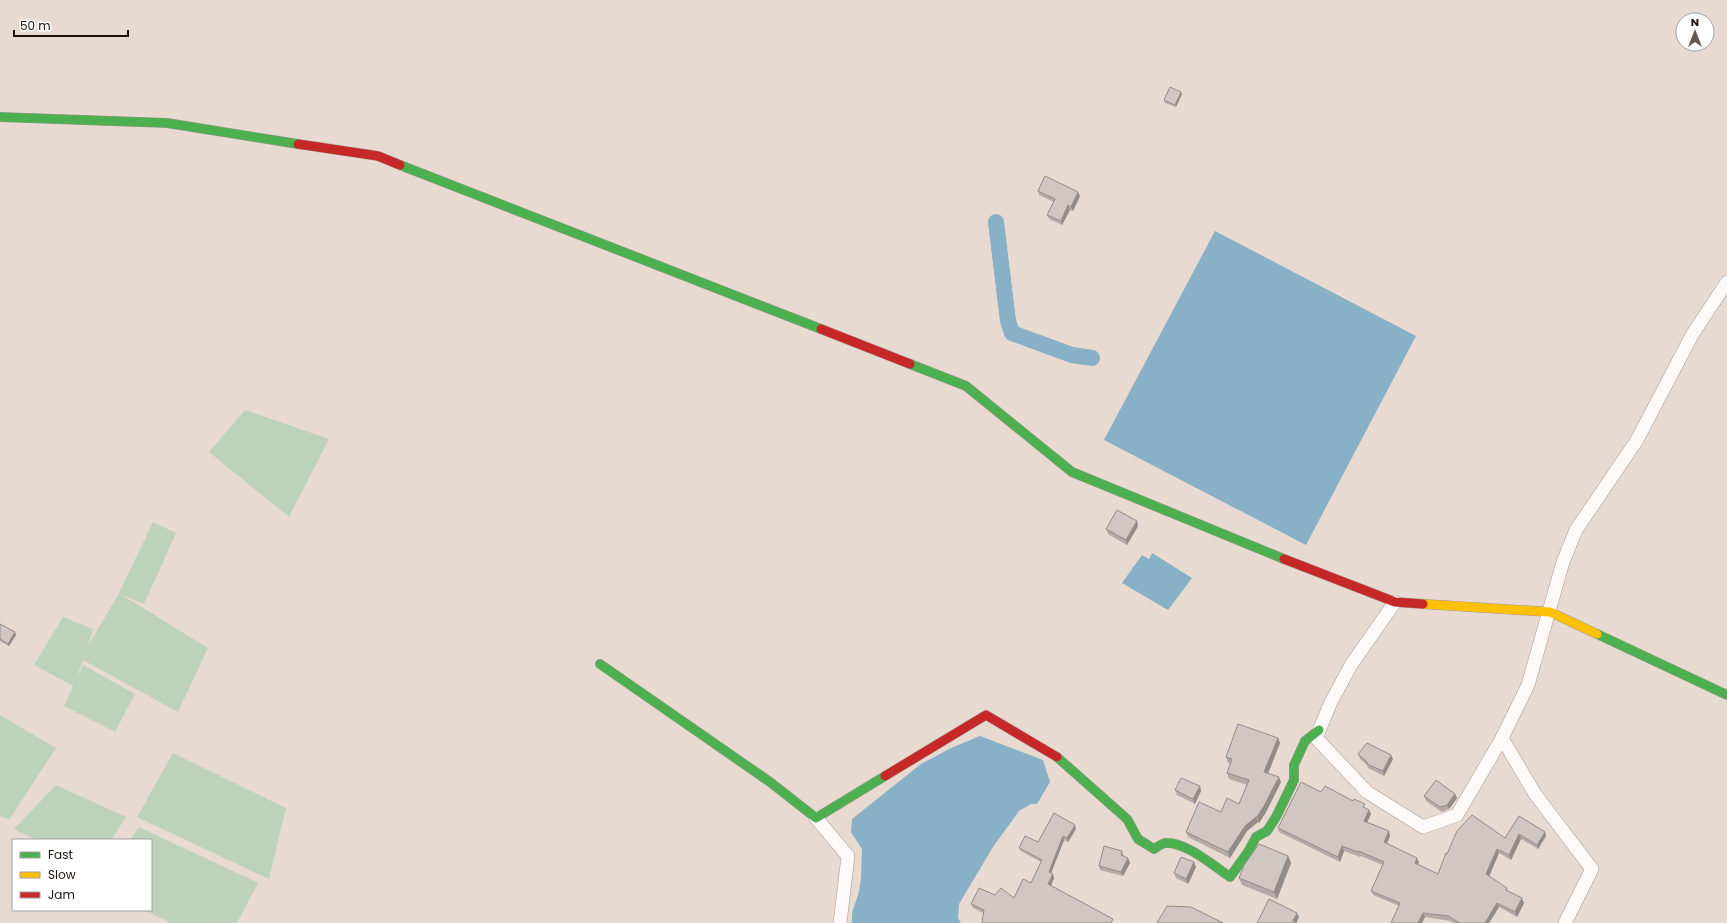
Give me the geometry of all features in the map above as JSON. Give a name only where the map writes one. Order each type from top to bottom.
[{"type":"street","points":[[0,117],[168,123],[378,156],[966,386],[1072,472],[1300,566],[1395,602],[1550,612],[1727,695]]},
{"type":"street","points":[[1395,602],[1351,665],[1331,702],[1316,738],[1367,792],[1423,827],[1457,815],[1502,738],[1528,685],[1563,562],[1576,530],[1637,440],[1692,335],[1727,282]]},
{"type":"street","points":[[600,664],[770,782],[816,818],[848,856],[840,923]]},
{"type":"street","points":[[816,818],[986,715],[1060,759],[1128,819],[1138,839],[1154,849],[1164,843],[1174,843],[1195,853],[1230,877],[1248,852],[1256,837],[1267,830],[1276,817],[1294,780],[1294,765],[1305,741],[1319,730]]},
{"type":"street","points":[[1502,738],[1535,794],[1592,869],[1565,923]]},
{"type":"green space","points":[[245,410],[329,439],[289,517],[209,452]]},
{"type":"green space","points":[[153,522],[176,533],[144,604],[122,595],[208,648],[178,712],[83,660],[76,680],[83,665],[135,694],[115,732],[64,706],[73,686],[34,665],[63,617],[93,629],[88,646],[119,593]]},
{"type":"green space","points":[[0,715],[56,748],[9,820],[0,816]]},
{"type":"green space","points":[[173,753],[286,808],[269,879],[137,817]]},
{"type":"green space","points":[[56,785],[126,817],[112,839],[35,839],[14,829]]},
{"type":"green space","points":[[139,827],[258,883],[237,923],[170,923],[147,911],[152,911],[152,839],[131,839]]},
{"type":"water","points":[[1215,231],[1416,336],[1306,545],[1104,440]]},
{"type":"water","points":[[1152,553],[1192,578],[1168,610],[1122,583],[1142,555],[1149,559]]},
{"type":"water","points":[[980,736],[1043,760],[1050,782],[1037,804],[1031,804],[1019,811],[993,847],[959,904],[958,918],[961,923],[852,923],[852,913],[859,892],[861,878],[862,849],[851,832],[852,819],[921,764],[951,748]]},
{"type":"building","points":[[1170,87],[1181,92],[1175,105],[1164,100]]},
{"type":"building","points":[[1045,176],[1078,192],[1071,207],[1068,205],[1061,221],[1047,215],[1055,199],[1038,191]]},
{"type":"building","points":[[1117,510],[1137,521],[1126,540],[1106,529]]},
{"type":"building","points":[[0,624],[15,632],[8,644],[0,639]]},
{"type":"building","points":[[1238,724],[1278,738],[1264,772],[1279,777],[1257,817],[1245,826],[1228,852],[1186,832],[1199,802],[1221,812],[1227,798],[1239,804],[1249,780],[1227,773],[1232,759],[1226,757]]},
{"type":"building","points":[[1367,743],[1391,755],[1383,771],[1367,764],[1367,762],[1358,754]]},
{"type":"building","points":[[1181,778],[1200,786],[1193,799],[1175,790]]},
{"type":"building","points":[[1436,780],[1455,794],[1447,805],[1440,807],[1424,796]]},
{"type":"building","points":[[1301,782],[1321,792],[1325,786],[1353,801],[1354,799],[1365,804],[1363,807],[1369,810],[1364,821],[1389,831],[1384,842],[1417,858],[1415,863],[1438,874],[1457,831],[1472,815],[1505,838],[1519,816],[1545,832],[1537,845],[1519,834],[1509,855],[1497,849],[1486,874],[1507,888],[1506,890],[1522,898],[1515,912],[1497,903],[1485,923],[1460,923],[1448,916],[1423,913],[1418,923],[1391,923],[1400,903],[1371,891],[1384,862],[1359,851],[1358,852],[1342,846],[1338,857],[1278,828]]},
{"type":"building","points":[[1054,813],[1075,825],[1067,838],[1063,836],[1049,872],[1053,874],[1048,884],[1113,919],[1111,923],[982,923],[984,910],[971,904],[979,888],[995,895],[1001,888],[1014,898],[1023,879],[1031,883],[1042,860],[1019,848],[1025,836],[1038,842]]},
{"type":"building","points":[[1259,844],[1288,856],[1274,892],[1239,878],[1244,865]]},
{"type":"building","points":[[1104,846],[1122,851],[1121,855],[1128,858],[1121,872],[1099,866]]},
{"type":"building","points":[[1181,857],[1194,862],[1186,879],[1174,873]]},
{"type":"building","points":[[1269,899],[1297,913],[1293,921],[1297,923],[1257,923]]},
{"type":"building","points":[[1167,906],[1191,907],[1223,923],[1157,923]]},
{"type":"waterway","points":[[996,222],[1008,321],[1012,333],[1072,355],[1092,358]]},
{"type":"traffic: fast","points":[[0,117],[167,123],[298,144]]},
{"type":"traffic: fast","points":[[400,165],[821,329]]},
{"type":"traffic: fast","points":[[910,364],[966,386],[1072,472],[1284,559]]},
{"type":"traffic: fast","points":[[1597,634],[1727,695]]},
{"type":"traffic: fast","points":[[600,664],[770,782],[816,818],[885,776]]},
{"type":"traffic: fast","points":[[1057,757],[1127,819],[1138,839],[1154,849],[1165,843],[1173,843],[1181,846],[1199,855],[1230,877],[1248,852],[1256,837],[1267,831],[1276,817],[1294,780],[1294,765],[1305,741],[1319,730]]},
{"type":"traffic: slow","points":[[1423,604],[1550,612],[1597,634]]},
{"type":"traffic: jam","points":[[298,144],[378,156],[400,165]]},
{"type":"traffic: jam","points":[[821,329],[910,364]]},
{"type":"traffic: jam","points":[[1284,559],[1395,602],[1423,604]]},
{"type":"traffic: jam","points":[[885,776],[986,715],[1057,757]]}]
